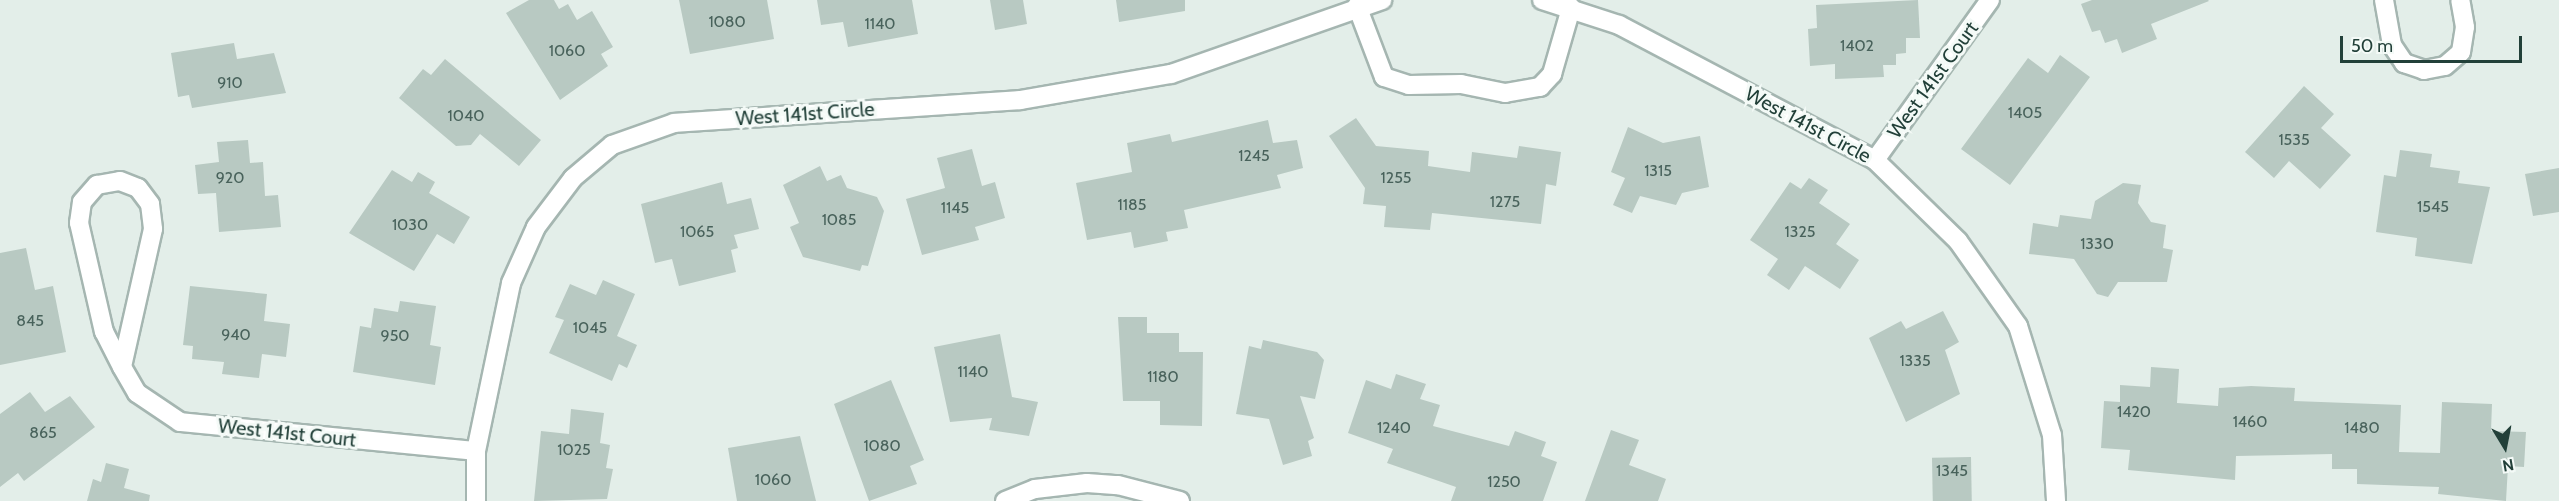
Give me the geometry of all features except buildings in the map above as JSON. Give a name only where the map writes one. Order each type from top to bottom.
[{"type":"street","name":"West 141st Circle","points":[[476,501],[476,452],[511,283],[536,227],[573,178],[612,145],[674,123],[1020,100],[1171,74],[1357,6],[1382,0]]},
{"type":"street","name":"West 141st Circle","points":[[1542,0],[1619,25],[1875,160],[1958,241],[2018,326],[2052,435],[2056,501]]},
{"type":"street","name":"West 141st Court","points":[[1875,160],[1990,0]]},
{"type":"street","points":[[2384,0],[2392,45],[2404,63],[2424,70],[2445,66],[2461,52],[2465,27],[2460,0]]},
{"type":"street","points":[[1357,6],[1384,77],[1409,85],[1461,84],[1505,93],[1540,87],[1552,74],[1571,8]]},
{"type":"street","name":"West 141st Court","points":[[122,367],[153,229],[150,204],[138,188],[120,181],[97,185],[82,202],[79,223],[104,332],[122,367],[137,393],[180,422],[476,452]]},
{"type":"street","points":[[1005,501],[1035,489],[1087,483],[1118,485],[1180,501]]}]
